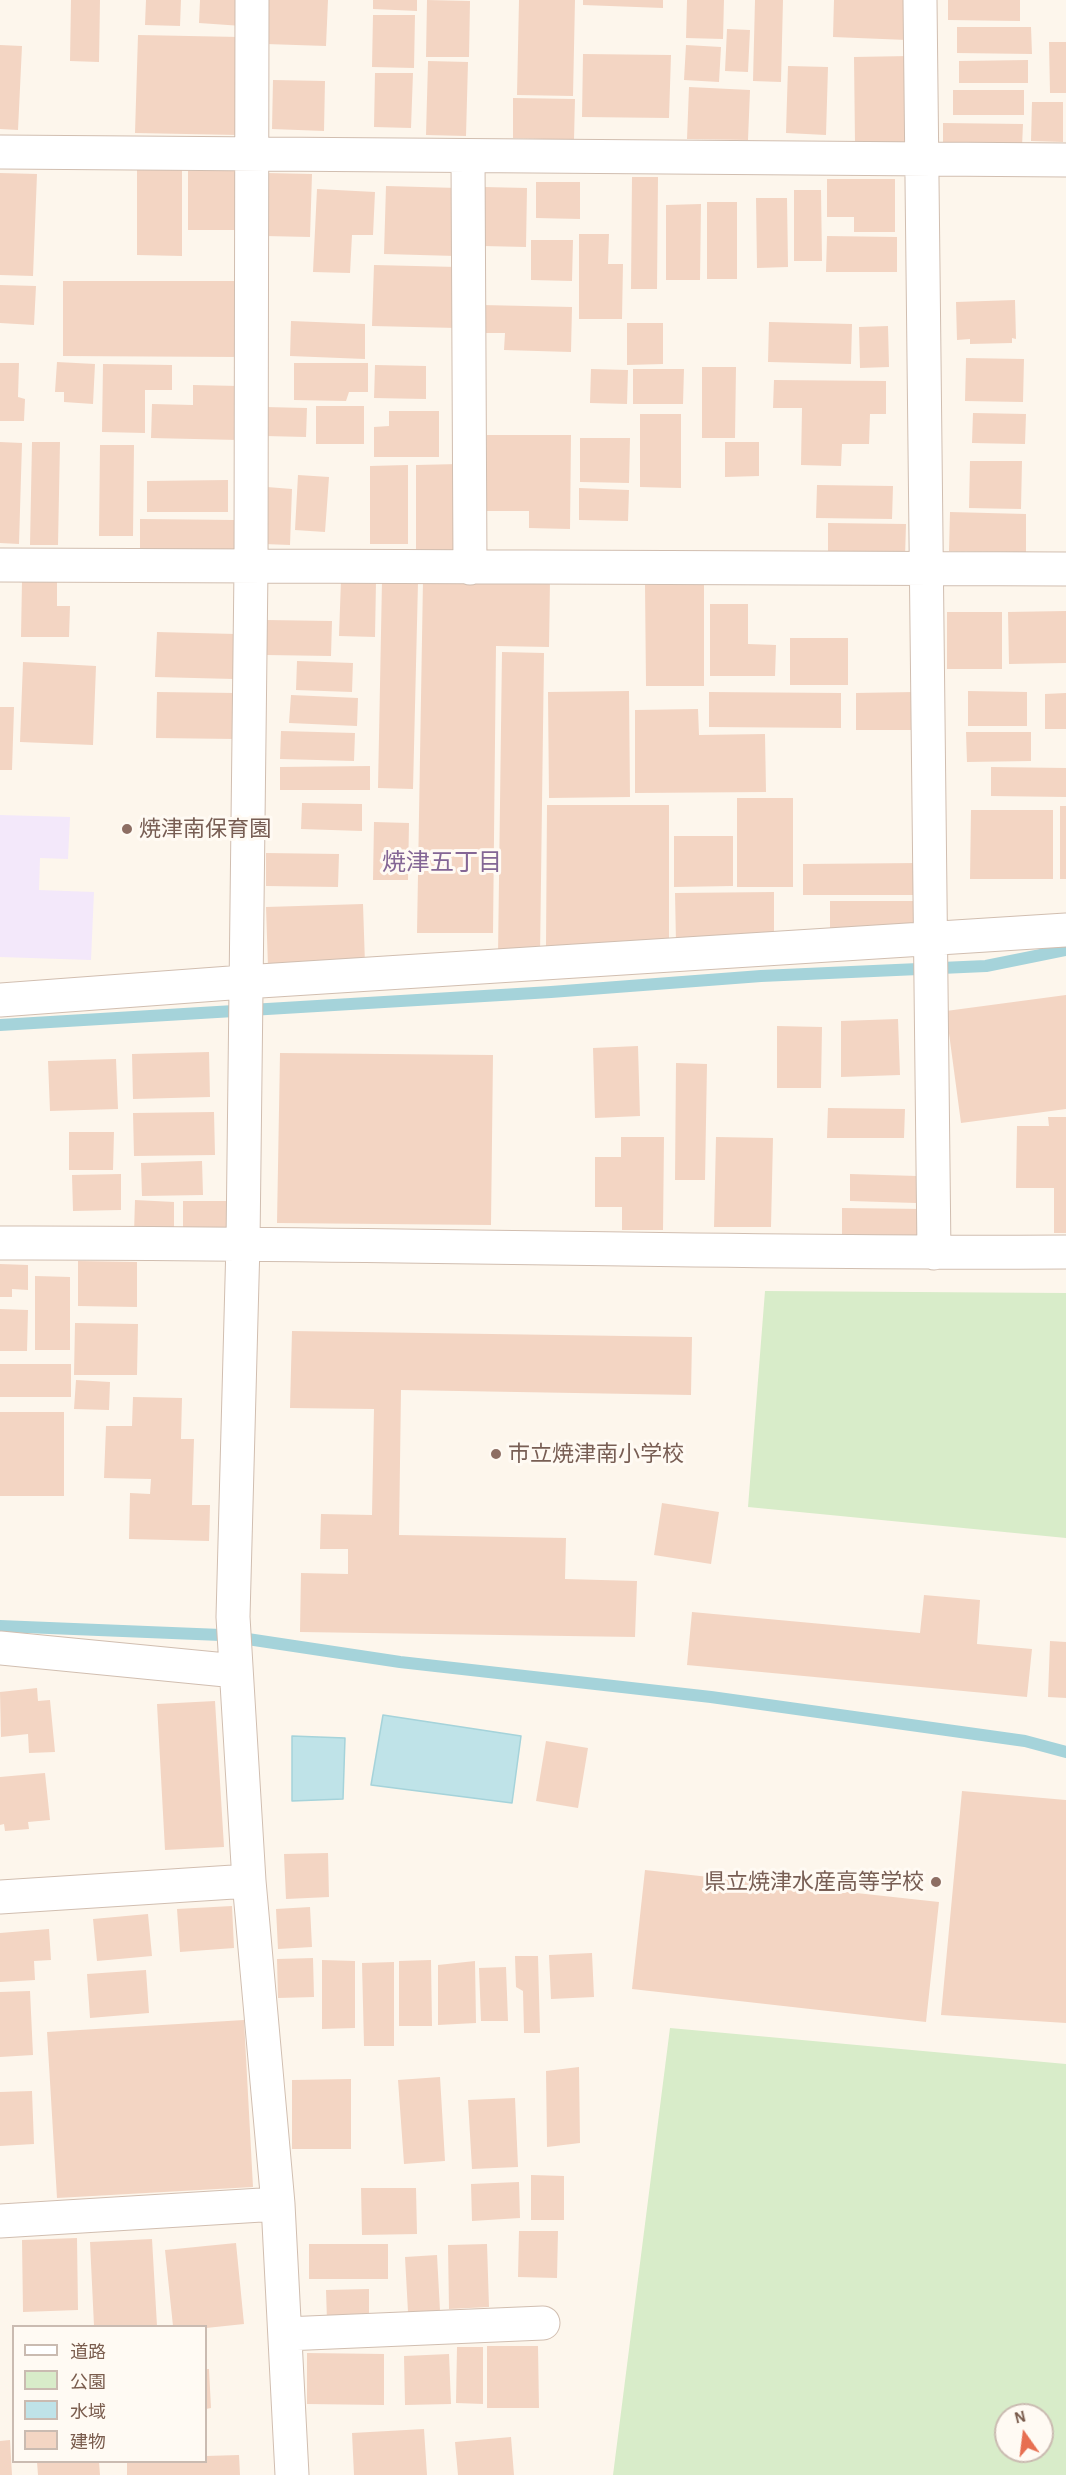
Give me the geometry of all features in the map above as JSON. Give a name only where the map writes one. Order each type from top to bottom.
[{"type":"street","points":[[252,0],[251,568],[244,982],[243,1243],[233,1617],[249,1881],[278,2204],[292,2475]]},
{"type":"street","points":[[920,0],[934,1253]]},
{"type":"street","points":[[0,152],[1066,160]]},
{"type":"street","points":[[468,157],[470,568]]},
{"type":"street","points":[[0,565],[251,568],[1066,569]]},
{"type":"street","points":[[0,1000],[244,982],[1066,930]]},
{"type":"street","points":[[0,1243],[243,1243],[934,1253],[1066,1252]]},
{"type":"street","points":[[0,1648],[236,1671]]},
{"type":"street","points":[[0,1897],[249,1881]]},
{"type":"street","points":[[0,2221],[278,2204]]},
{"type":"street","points":[[285,2334],[543,2324]]},
{"type":"shaded area","points":[[0,815],[70,817],[68,859],[40,858],[39,890],[94,892],[91,960],[0,957]]},
{"type":"green space","points":[[765,1291],[1066,1293],[1066,1538],[748,1507]]},
{"type":"green space","points":[[670,2028],[1066,2064],[1066,2475],[613,2475]]},
{"type":"water","points":[[383,1715],[521,1736],[512,1803],[371,1785]]},
{"type":"water","points":[[292,1736],[345,1738],[343,1799],[292,1801]]},
{"type":"building","points":[[71,0],[100,0],[99,62],[70,61]]},
{"type":"building","points":[[146,0],[181,0],[180,26],[145,25]]},
{"type":"building","points":[[200,0],[243,0],[242,26],[199,23]]},
{"type":"building","points":[[268,0],[328,0],[326,46],[266,44]]},
{"type":"building","points":[[373,0],[417,0],[417,11],[373,9]]},
{"type":"building","points":[[427,0],[470,1],[469,57],[426,57]]},
{"type":"building","points":[[519,0],[575,0],[573,96],[517,95]]},
{"type":"building","points":[[583,0],[663,0],[663,8],[583,5]]},
{"type":"building","points":[[687,0],[724,0],[723,39],[686,38]]},
{"type":"building","points":[[755,0],[783,0],[781,82],[753,81]]},
{"type":"building","points":[[834,0],[909,0],[907,40],[833,37]]},
{"type":"building","points":[[948,0],[1020,0],[1020,21],[948,20]]},
{"type":"building","points":[[373,15],[415,15],[414,68],[372,67]]},
{"type":"building","points":[[957,27],[1031,27],[1032,54],[957,53]]},
{"type":"building","points":[[727,29],[750,30],[748,72],[725,71]]},
{"type":"building","points":[[138,35],[240,37],[237,135],[135,133]]},
{"type":"building","points":[[1049,42],[1066,42],[1066,93],[1050,93]]},
{"type":"building","points":[[0,45],[22,46],[18,130],[0,129]]},
{"type":"building","points":[[686,45],[721,47],[719,82],[684,80]]},
{"type":"building","points":[[583,54],[671,55],[669,118],[582,117]]},
{"type":"building","points":[[909,56],[910,143],[855,144],[854,57]]},
{"type":"building","points":[[1028,60],[1028,83],[959,83],[959,61]]},
{"type":"building","points":[[428,61],[468,62],[466,136],[426,135]]},
{"type":"building","points":[[788,66],[828,67],[826,135],[786,133]]},
{"type":"building","points":[[375,73],[413,73],[411,128],[374,127]]},
{"type":"building","points":[[273,80],[325,81],[324,131],[272,129]]},
{"type":"building","points":[[689,87],[750,90],[748,140],[687,139]]},
{"type":"building","points":[[953,90],[1024,90],[1024,115],[953,115]]},
{"type":"building","points":[[513,98],[575,99],[574,140],[513,138]]},
{"type":"building","points":[[1032,102],[1063,102],[1063,142],[1031,141]]},
{"type":"building","points":[[943,123],[1023,124],[1022,147],[943,145]]},
{"type":"building","points":[[137,168],[182,168],[182,256],[137,255]]},
{"type":"building","points":[[188,171],[238,171],[238,230],[188,230]]},
{"type":"building","points":[[0,173],[37,174],[33,276],[0,275]]},
{"type":"building","points":[[267,173],[312,174],[310,237],[265,236]]},
{"type":"building","points":[[632,177],[658,177],[657,289],[631,289]]},
{"type":"building","points":[[827,179],[895,179],[895,232],[854,232],[854,217],[827,217]]},
{"type":"building","points":[[536,182],[580,182],[580,219],[536,218]]},
{"type":"building","points":[[386,186],[458,188],[456,256],[384,254]]},
{"type":"building","points":[[484,187],[527,188],[526,247],[483,246]]},
{"type":"building","points":[[317,189],[375,192],[373,235],[352,235],[350,273],[313,272]]},
{"type":"building","points":[[794,190],[821,190],[822,261],[794,261]]},
{"type":"building","points":[[756,198],[787,198],[788,267],[757,268]]},
{"type":"building","points":[[707,202],[737,202],[737,279],[707,279]]},
{"type":"building","points":[[701,204],[700,280],[666,280],[666,205]]},
{"type":"building","points":[[579,234],[609,234],[608,264],[623,264],[622,319],[579,319]]},
{"type":"building","points":[[827,236],[897,237],[897,272],[826,272]]},
{"type":"building","points":[[531,240],[573,240],[572,281],[531,280]]},
{"type":"building","points":[[374,265],[458,267],[457,328],[372,326]]},
{"type":"building","points":[[63,281],[238,281],[238,357],[63,356]]},
{"type":"building","points":[[0,285],[36,286],[34,325],[0,323]]},
{"type":"building","points":[[1015,300],[1016,339],[1012,338],[1012,343],[970,344],[970,339],[957,340],[956,302]]},
{"type":"building","points":[[482,305],[572,307],[571,352],[504,350],[505,333],[481,333]]},
{"type":"building","points":[[291,321],[365,324],[365,359],[290,356]]},
{"type":"building","points":[[769,322],[852,324],[851,364],[768,362]]},
{"type":"building","points":[[627,323],[663,323],[663,364],[627,365]]},
{"type":"building","points":[[888,326],[889,367],[860,368],[859,327]]},
{"type":"building","points":[[966,358],[1024,359],[1023,402],[965,401]]},
{"type":"building","points":[[57,362],[95,364],[93,404],[64,402],[64,392],[55,392]]},
{"type":"building","points":[[0,363],[19,363],[18,397],[25,399],[24,421],[0,421]]},
{"type":"building","points":[[294,363],[368,363],[368,392],[349,392],[346,401],[294,400]]},
{"type":"building","points":[[103,364],[172,365],[172,390],[145,390],[145,433],[102,432]]},
{"type":"building","points":[[375,365],[426,366],[426,399],[374,398]]},
{"type":"building","points":[[702,367],[736,367],[735,438],[702,438]]},
{"type":"building","points":[[591,369],[628,370],[627,404],[590,403]]},
{"type":"building","points":[[633,369],[684,369],[683,404],[633,404]]},
{"type":"building","points":[[774,380],[886,381],[886,414],[870,414],[869,444],[842,444],[841,466],[801,465],[802,408],[773,408]]},
{"type":"building","points":[[193,385],[238,386],[238,440],[151,438],[152,404],[193,405]]},
{"type":"building","points":[[316,406],[364,406],[364,444],[316,444]]},
{"type":"building","points":[[265,407],[307,408],[306,437],[265,436]]},
{"type":"building","points":[[389,411],[439,411],[439,457],[374,457],[374,427],[389,426]]},
{"type":"building","points":[[973,413],[1026,414],[1025,444],[972,443]]},
{"type":"building","points":[[640,414],[681,414],[681,488],[640,487]]},
{"type":"building","points":[[487,435],[571,435],[570,529],[529,528],[529,511],[486,511]]},
{"type":"building","points":[[580,438],[630,438],[629,483],[580,482]]},
{"type":"building","points":[[0,442],[22,443],[19,544],[0,543]]},
{"type":"building","points":[[32,442],[60,442],[58,545],[30,545]]},
{"type":"building","points":[[725,442],[759,442],[759,476],[725,477]]},
{"type":"building","points":[[100,445],[134,445],[133,536],[99,536]]},
{"type":"building","points":[[970,461],[1022,461],[1021,509],[969,508]]},
{"type":"building","points":[[459,464],[460,550],[416,550],[416,465]]},
{"type":"building","points":[[408,465],[408,544],[370,544],[370,466]]},
{"type":"building","points":[[298,475],[329,477],[325,532],[295,530]]},
{"type":"building","points":[[228,480],[228,512],[147,512],[147,481]]},
{"type":"building","points":[[817,485],[893,486],[892,519],[816,518]]},
{"type":"building","points":[[267,487],[292,489],[290,545],[264,544]]},
{"type":"building","points":[[579,488],[629,490],[628,521],[579,520]]},
{"type":"building","points":[[950,512],[1026,514],[1026,552],[949,551]]},
{"type":"building","points":[[140,519],[235,520],[234,551],[140,550]]},
{"type":"building","points":[[828,523],[906,524],[905,558],[828,557]]},
{"type":"building","points":[[341,580],[376,581],[375,637],[339,636]]},
{"type":"building","points":[[423,580],[550,581],[549,647],[496,646],[493,933],[417,933]]},
{"type":"building","points":[[22,581],[57,582],[57,606],[70,606],[69,637],[21,637]]},
{"type":"building","points":[[382,581],[418,582],[413,789],[378,788]]},
{"type":"building","points":[[704,584],[704,686],[646,686],[645,585]]},
{"type":"building","points":[[710,604],[748,604],[748,644],[776,645],[775,676],[710,676]]},
{"type":"building","points":[[1066,611],[1066,663],[1009,664],[1008,612]]},
{"type":"building","points":[[947,612],[1002,612],[1002,669],[947,669]]},
{"type":"building","points":[[266,620],[332,621],[331,656],[266,655]]},
{"type":"building","points":[[157,632],[236,634],[234,679],[155,677]]},
{"type":"building","points":[[790,638],[848,638],[848,685],[790,685]]},
{"type":"building","points":[[502,652],[544,653],[540,956],[498,955]]},
{"type":"building","points":[[297,661],[353,663],[352,692],[296,690]]},
{"type":"building","points":[[23,662],[96,666],[93,745],[20,742]]},
{"type":"building","points":[[629,691],[630,797],[549,798],[548,692]]},
{"type":"building","points":[[968,691],[1027,692],[1027,726],[968,726]]},
{"type":"building","points":[[157,692],[236,693],[235,739],[156,738]]},
{"type":"building","points":[[709,692],[841,693],[841,728],[709,727]]},
{"type":"building","points":[[914,692],[915,730],[856,730],[856,693]]},
{"type":"building","points":[[1066,693],[1066,729],[1045,729],[1045,694]]},
{"type":"building","points":[[291,695],[358,698],[357,726],[289,723]]},
{"type":"building","points":[[0,707],[14,707],[12,770],[0,770]]},
{"type":"building","points":[[698,709],[699,735],[765,734],[766,792],[635,793],[635,710]]},
{"type":"building","points":[[281,731],[355,733],[354,761],[280,759]]},
{"type":"building","points":[[966,732],[1031,732],[1031,761],[967,762]]},
{"type":"building","points":[[370,766],[370,790],[280,790],[280,767]]},
{"type":"building","points":[[991,767],[1066,768],[1066,797],[991,796]]},
{"type":"building","points":[[737,798],[793,798],[793,887],[737,887]]},
{"type":"building","points":[[302,803],[362,804],[362,831],[301,829]]},
{"type":"building","points":[[547,805],[669,805],[669,946],[546,946]]},
{"type":"building","points":[[1060,806],[1066,806],[1066,879],[1060,879]]},
{"type":"building","points":[[971,810],[1053,810],[1053,879],[970,879]]},
{"type":"building","points":[[374,822],[409,823],[408,880],[373,880]]},
{"type":"building","points":[[674,836],[733,836],[733,886],[674,887]]},
{"type":"building","points":[[266,853],[339,854],[338,887],[266,886]]},
{"type":"building","points":[[919,863],[919,895],[803,895],[803,864]]},
{"type":"building","points":[[774,892],[774,942],[676,943],[675,893]]},
{"type":"building","points":[[830,901],[921,901],[921,932],[830,932]]},
{"type":"building","points":[[363,904],[365,964],[268,967],[266,907]]},
{"type":"building","points":[[1066,995],[1066,1109],[961,1123],[946,1011]]},
{"type":"building","points":[[898,1019],[900,1075],[841,1077],[841,1021]]},
{"type":"building","points":[[777,1026],[822,1027],[821,1088],[777,1088]]},
{"type":"building","points":[[638,1046],[640,1116],[595,1118],[593,1048]]},
{"type":"building","points":[[209,1052],[210,1097],[133,1099],[132,1054]]},
{"type":"building","points":[[280,1053],[493,1055],[491,1225],[277,1223]]},
{"type":"building","points":[[116,1059],[118,1109],[50,1111],[48,1061]]},
{"type":"building","points":[[676,1063],[707,1064],[705,1180],[675,1180]]},
{"type":"building","points":[[828,1108],[905,1109],[904,1138],[827,1138]]},
{"type":"building","points":[[214,1112],[215,1155],[134,1156],[133,1113]]},
{"type":"building","points":[[1048,1117],[1066,1117],[1066,1233],[1054,1233],[1054,1188],[1016,1188],[1017,1126],[1049,1126]]},
{"type":"building","points":[[69,1132],[114,1132],[113,1170],[69,1170]]},
{"type":"building","points":[[621,1137],[664,1137],[663,1230],[622,1230],[622,1207],[595,1207],[595,1157],[621,1157]]},
{"type":"building","points":[[716,1137],[773,1138],[771,1227],[714,1227]]},
{"type":"building","points":[[202,1161],[203,1195],[142,1196],[141,1163]]},
{"type":"building","points":[[121,1174],[121,1210],[73,1211],[72,1175]]},
{"type":"building","points":[[850,1174],[917,1176],[916,1203],[850,1201]]},
{"type":"building","points":[[135,1200],[174,1202],[174,1233],[134,1233]]},
{"type":"building","points":[[183,1201],[227,1201],[227,1233],[183,1232]]},
{"type":"building","points":[[842,1208],[924,1209],[923,1240],[842,1239]]},
{"type":"building","points":[[78,1261],[137,1262],[137,1307],[78,1306]]},
{"type":"building","points":[[0,1264],[28,1265],[28,1290],[12,1289],[12,1297],[0,1297]]},
{"type":"building","points":[[35,1276],[70,1277],[70,1350],[35,1350]]},
{"type":"building","points":[[0,1309],[28,1310],[27,1351],[0,1351]]},
{"type":"building","points":[[75,1323],[138,1324],[137,1375],[74,1375]]},
{"type":"building","points":[[292,1331],[692,1337],[691,1395],[401,1390],[399,1535],[566,1538],[565,1579],[637,1581],[635,1637],[300,1632],[301,1573],[348,1574],[348,1549],[320,1549],[321,1514],[372,1515],[374,1409],[290,1408]]},
{"type":"building","points":[[0,1364],[71,1364],[71,1397],[0,1397]]},
{"type":"building","points":[[76,1380],[110,1382],[109,1410],[74,1409]]},
{"type":"building","points":[[133,1397],[182,1398],[181,1439],[194,1439],[192,1505],[210,1505],[209,1541],[129,1539],[130,1493],[150,1494],[151,1479],[104,1478],[106,1426],[132,1426]]},
{"type":"building","points":[[0,1412],[64,1412],[64,1496],[0,1496]]},
{"type":"building","points":[[662,1503],[719,1512],[711,1564],[654,1555]]},
{"type":"building","points":[[924,1595],[980,1600],[977,1644],[1032,1649],[1027,1697],[687,1665],[692,1612],[920,1633]]},
{"type":"building","points":[[1050,1641],[1066,1642],[1066,1698],[1048,1697]]},
{"type":"building","points":[[37,1688],[38,1701],[50,1700],[55,1752],[29,1753],[28,1734],[1,1737],[0,1692]]},
{"type":"building","points":[[215,1701],[224,1847],[165,1850],[157,1704]]},
{"type":"building","points":[[546,1741],[588,1748],[578,1808],[536,1801]]},
{"type":"building","points":[[45,1773],[50,1820],[28,1822],[29,1829],[5,1831],[4,1824],[0,1825],[0,1777]]},
{"type":"building","points":[[962,1791],[1066,1800],[1066,2023],[941,2015]]},
{"type":"building","points":[[328,1853],[329,1897],[286,1899],[284,1854]]},
{"type":"building","points":[[645,1870],[939,1902],[926,2022],[632,1989]]},
{"type":"building","points":[[232,1906],[234,1948],[180,1952],[177,1909]]},
{"type":"building","points":[[310,1907],[312,1947],[278,1949],[276,1909]]},
{"type":"building","points":[[148,1914],[152,1956],[97,1961],[93,1919]]},
{"type":"building","points":[[49,1929],[51,1960],[34,1961],[35,1980],[0,1982],[0,1933]]},
{"type":"building","points":[[592,1953],[594,1997],[551,1999],[549,1955]]},
{"type":"building","points":[[515,1956],[538,1956],[540,2033],[524,2033],[523,1991],[516,1987]]},
{"type":"building","points":[[313,1958],[314,1997],[278,1998],[277,1959]]},
{"type":"building","points":[[322,1960],[355,1961],[355,2028],[322,2029]]},
{"type":"building","points":[[431,1960],[432,2026],[399,2026],[399,1961]]},
{"type":"building","points":[[475,1961],[476,2023],[438,2025],[438,1965]]},
{"type":"building","points":[[394,1962],[394,2046],[364,2046],[362,1963]]},
{"type":"building","points":[[506,1967],[508,2021],[481,2021],[479,1968]]},
{"type":"building","points":[[146,1970],[149,2013],[90,2018],[87,1974]]},
{"type":"building","points":[[30,1991],[33,2055],[0,2057],[0,1992]]},
{"type":"building","points":[[244,2020],[253,2187],[57,2198],[47,2032]]},
{"type":"building","points":[[579,2067],[580,2143],[547,2147],[546,2071]]},
{"type":"building","points":[[440,2077],[445,2161],[404,2164],[398,2080]]},
{"type":"building","points":[[351,2079],[351,2149],[292,2149],[292,2080]]},
{"type":"building","points":[[32,2091],[34,2144],[0,2146],[0,2092]]},
{"type":"building","points":[[515,2098],[518,2167],[472,2169],[468,2100]]},
{"type":"building","points":[[531,2175],[564,2176],[564,2220],[531,2220]]},
{"type":"building","points":[[519,2182],[520,2218],[472,2221],[471,2184]]},
{"type":"building","points":[[361,2188],[416,2188],[417,2234],[362,2235]]},
{"type":"building","points":[[519,2231],[558,2231],[557,2278],[518,2277]]},
{"type":"building","points":[[77,2238],[78,2310],[23,2312],[22,2240]]},
{"type":"building","points":[[152,2239],[157,2325],[94,2325],[90,2242]]},
{"type":"building","points":[[236,2243],[244,2324],[207,2328],[207,2325],[173,2325],[165,2250]]},
{"type":"building","points":[[309,2244],[388,2244],[388,2279],[309,2279]]},
{"type":"building","points":[[487,2244],[489,2307],[449,2309],[448,2245]]},
{"type":"building","points":[[437,2255],[440,2311],[408,2312],[405,2257]]},
{"type":"building","points":[[369,2289],[369,2320],[327,2321],[326,2290]]},
{"type":"building","points":[[487,2346],[538,2346],[539,2408],[487,2408]]},
{"type":"building","points":[[457,2347],[483,2347],[483,2404],[456,2403]]},
{"type":"building","points":[[307,2353],[384,2354],[384,2405],[307,2404]]},
{"type":"building","points":[[449,2354],[451,2404],[405,2405],[404,2356]]},
{"type":"building","points":[[207,2369],[209,2369],[211,2408],[207,2409]]},
{"type":"building","points":[[424,2429],[427,2475],[354,2475],[352,2433]]},
{"type":"building","points":[[511,2437],[514,2475],[458,2475],[455,2442]]},
{"type":"building","points":[[10,2440],[12,2475],[0,2475],[0,2441]]},
{"type":"building","points":[[239,2455],[240,2475],[127,2475],[127,2463],[207,2463],[207,2456]]},
{"type":"building","points":[[37,2463],[99,2463],[100,2475],[38,2475]]},
{"type":"waterway","points":[[0,1025],[551,992],[761,976],[986,966],[1066,950]]},
{"type":"waterway","points":[[0,1626],[221,1635],[400,1662],[711,1697],[1025,1741],[1066,1752]]},
{"type":"place","name":"焼津南保育園","points":[[127,829]]},
{"type":"place","name":"市立焼津南小学校","points":[[496,1454]]},
{"type":"place","name":"県立焼津水産高等学校","points":[[936,1882]]},
{"type":"district","name":"焼津五丁目","points":[[442,863]]}]
